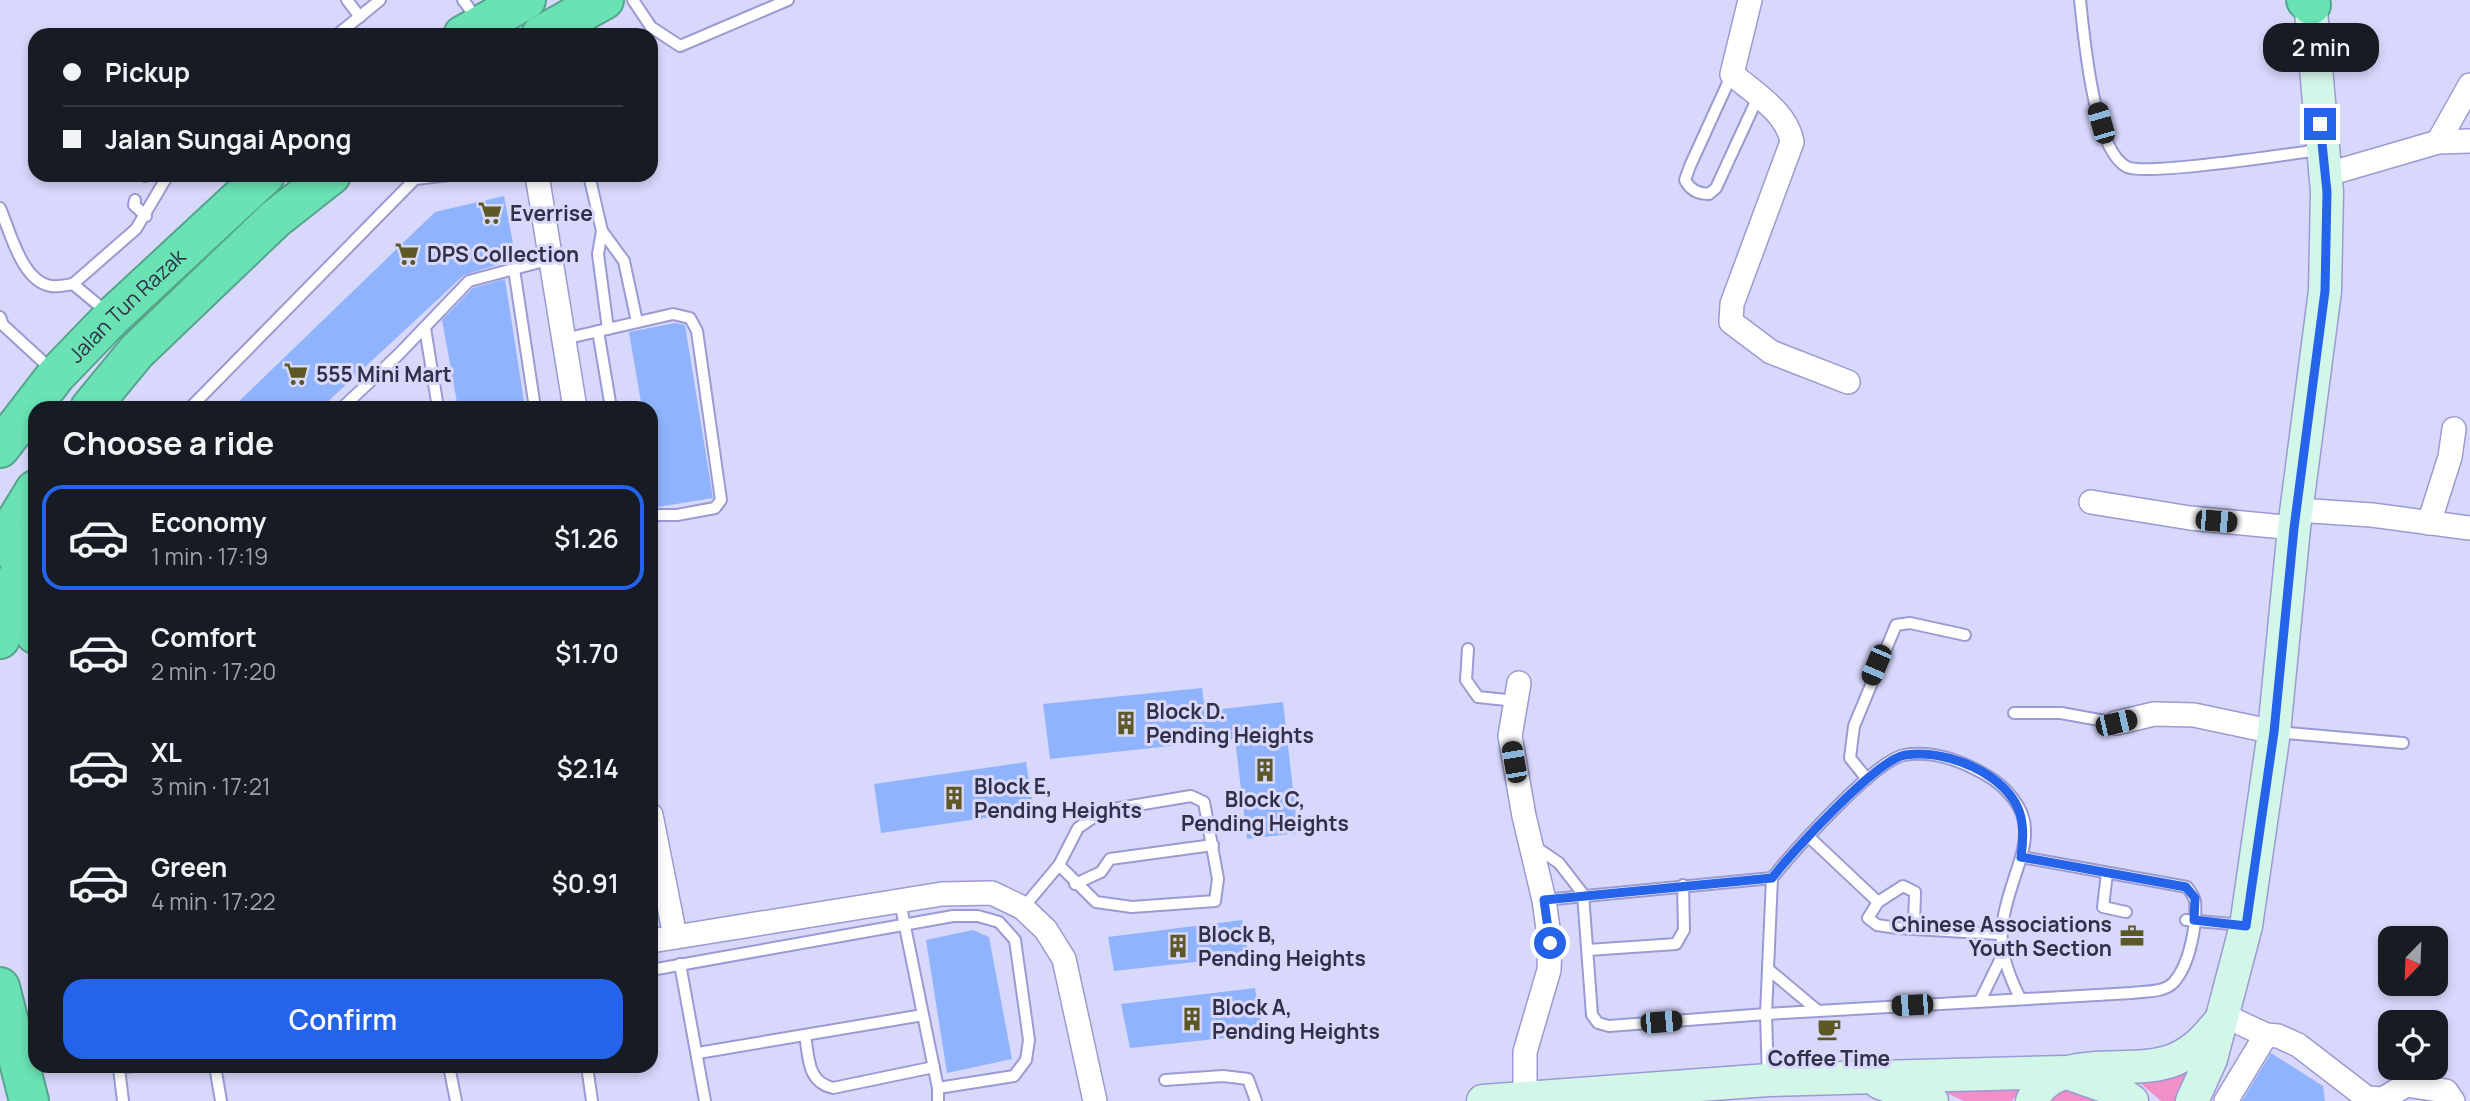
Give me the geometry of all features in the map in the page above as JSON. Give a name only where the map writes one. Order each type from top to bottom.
[{"type":"highway","points":[[469,20],[526,0]]},
{"type":"highway","points":[[554,28],[604,0]]},
{"type":"highway","name":"Jalan Tun Razak","points":[[35,401],[56,375],[112,317],[256,182]]},
{"type":"highway","name":"Jalan Tun Razak","points":[[96,401],[137,351],[275,219],[322,182]]},
{"type":"highway","points":[[111,401],[137,351]]},
{"type":"highway","name":"Jalan Tun Razak","points":[[5,439],[28,410]]},
{"type":"highway","points":[[0,547],[28,502]]},
{"type":"highway","points":[[0,639],[9,598],[28,553]]},
{"type":"highway","points":[[0,987],[29,1101]]},
{"type":"street","points":[[1750,0],[1732,74],[1790,127],[1792,142],[1732,304],[1731,322],[1771,352],[1848,383]]},
{"type":"street","points":[[2192,1101],[2211,1059],[2246,926],[2274,732],[2295,519],[2325,291],[2324,162],[2309,2]]},
{"type":"street","points":[[2438,142],[2470,85]]},
{"type":"street","points":[[2324,162],[2438,142],[2470,141]]},
{"type":"street","points":[[538,182],[574,401]]},
{"type":"street","points":[[2429,523],[2450,457],[2454,429]]},
{"type":"street","points":[[2091,502],[2190,518],[2429,523],[2470,528]]},
{"type":"street","points":[[1518,692],[1510,736],[1544,900],[1549,970],[1525,1052],[1525,1097]]},
{"type":"street","points":[[2116,723],[2154,714],[2194,715],[2274,732]]},
{"type":"street","points":[[658,850],[675,936]]},
{"type":"street","points":[[658,940],[902,912],[967,891],[992,893],[1023,908],[1046,930],[1064,960],[1094,1101]]},
{"type":"street","points":[[2222,1017],[2298,1045],[2345,1093],[2383,1099],[2406,1085],[2445,1091],[2453,1101]]},
{"type":"street","points":[[1483,1101],[1525,1097],[1648,1094],[1768,1080],[1824,1089],[1859,1075],[2064,1072],[2173,1061],[2200,1045],[2222,1017]]},
{"type":"street","points":[[2225,1101],[2266,1035]]},
{"type":"street","points":[[2032,1101],[2043,1084],[2064,1072],[2116,1090],[2132,1101]]},
{"type":"street","points":[[1859,1075],[1886,1094],[1932,1101]]},
{"type":"lane","points":[[347,0],[360,17]]},
{"type":"lane","points":[[346,28],[380,0]]},
{"type":"lane","points":[[634,0],[653,28]]},
{"type":"lane","points":[[658,32],[680,46],[788,0]]},
{"type":"lane","points":[[2080,0],[2088,74],[2108,147],[2126,167],[2143,169],[2324,162]]},
{"type":"lane","points":[[1732,74],[1690,166],[1685,180],[1689,187],[1702,194],[1709,194],[1716,188],[1758,97]]},
{"type":"lane","points":[[0,208],[27,269],[35,278],[51,286],[73,284],[136,229],[164,182]]},
{"type":"lane","points":[[197,401],[412,182]]},
{"type":"lane","points":[[591,182],[602,230],[624,261],[637,322]]},
{"type":"lane","points":[[135,200],[134,205],[146,216]]},
{"type":"lane","points":[[602,230],[598,254],[610,401]]},
{"type":"lane","points":[[349,401],[469,281],[551,259]]},
{"type":"lane","points":[[514,269],[535,401]]},
{"type":"lane","points":[[73,284],[112,317]]},
{"type":"lane","points":[[564,339],[673,314],[690,318],[697,331],[722,500],[715,508],[677,515],[658,515]]},
{"type":"lane","points":[[1,324],[56,375]]},
{"type":"lane","points":[[425,328],[438,401]]},
{"type":"lane","points":[[1867,779],[1850,758],[1854,726],[1881,654],[1896,625],[1910,622],[1965,635]]},
{"type":"lane","points":[[1468,649],[1466,680],[1478,697],[1518,692]]},
{"type":"lane","points":[[2014,713],[2061,713],[2116,723]]},
{"type":"lane","points":[[2274,732],[2403,743]]},
{"type":"lane","points":[[1768,1080],[1766,1014],[1772,878],[1867,779],[1904,755],[1943,757],[1966,763],[1991,778],[2019,808],[2025,828],[2021,857],[2000,934],[2005,968],[2020,998]]},
{"type":"lane","points":[[1023,908],[1059,865],[1078,828],[1107,810],[1191,796],[1204,802],[1218,879],[1215,901],[1132,907],[1096,902],[1075,884],[1059,865]]},
{"type":"lane","points":[[1809,837],[1878,902]]},
{"type":"lane","points":[[1531,844],[1559,863],[1583,894],[1592,1015],[1598,1023],[1609,1026],[1817,1010],[2160,990],[2174,983],[2187,960],[2190,920],[2195,898],[2186,887],[2021,857]]},
{"type":"lane","points":[[1075,884],[1101,872],[1110,859],[1213,845]]},
{"type":"lane","points":[[2107,873],[2104,907],[2126,912]]},
{"type":"lane","points":[[1544,900],[1583,894],[1772,878]]},
{"type":"lane","points":[[1588,950],[1676,944],[1685,930],[1683,885]]},
{"type":"lane","points":[[1914,929],[1915,892],[1903,886],[1878,902],[1868,918],[1877,925],[1914,929],[2000,934]]},
{"type":"lane","points":[[902,912],[934,1067],[938,1101]]},
{"type":"lane","points":[[658,969],[902,912],[978,916],[999,922],[1015,940],[1028,1040],[1026,1060],[1014,1076],[938,1088]]},
{"type":"lane","points":[[2190,920],[2246,926]]},
{"type":"lane","points":[[1980,1001],[2003,954]]},
{"type":"lane","points":[[680,964],[705,1101]]},
{"type":"lane","points":[[1768,970],[1817,1010]]},
{"type":"lane","points":[[698,1053],[923,1015]]},
{"type":"lane","points":[[805,1035],[813,1077],[821,1085],[833,1088],[934,1067]]},
{"type":"lane","points":[[120,1073],[123,1101]]},
{"type":"lane","points":[[216,1073],[221,1101]]},
{"type":"lane","points":[[450,1073],[452,1100]]},
{"type":"lane","points":[[588,1073],[592,1101]]},
{"type":"lane","points":[[1165,1080],[1223,1076],[1248,1079],[1256,1101]]},
{"type":"shaded area","points":[[2202,1059],[2182,1101],[2161,1101],[2132,1076]]},
{"type":"shaded area","points":[[2022,1087],[2012,1101],[1964,1101],[1940,1090]]},
{"type":"shaded area","points":[[2060,1089],[2087,1090],[2107,1101],[2046,1101]]},
{"type":"building","points":[[504,196],[516,259],[464,275],[329,401],[239,401],[435,212]]},
{"type":"building","points":[[505,279],[524,401],[457,401],[442,320],[473,288]]},
{"type":"building","points":[[675,323],[685,325],[713,498],[658,507],[658,401],[641,401],[629,332]]},
{"type":"building","points":[[1202,688],[1205,711],[1283,702],[1298,833],[1247,839],[1235,739],[1050,759],[1043,704]]},
{"type":"building","name":"Block E, Pending Heights","points":[[1026,762],[1034,811],[881,833],[874,784]]},
{"type":"building","name":"Block B, Pending Heights","points":[[1242,920],[1249,956],[1114,971],[1108,937]]},
{"type":"building","points":[[973,930],[989,937],[1012,1059],[947,1073],[926,940]]},
{"type":"building","name":"Block A, Pending Heights","points":[[1255,988],[1263,1034],[1130,1048],[1121,1004]]},
{"type":"building","points":[[2271,1053],[2323,1086],[2325,1101],[2242,1101]]},
{"type":"place","name":"Everrise","points":[[490,213]]},
{"type":"place","name":"DPS Collection","points":[[407,254]]},
{"type":"place","name":"555 Mini Mart","points":[[296,374]]},
{"type":"place","name":"Block D. Pending Heights","points":[[1126,723]]},
{"type":"place","name":"Block C, Pending Heights","points":[[1265,770]]},
{"type":"place","name":"Block E, Pending Heights","points":[[954,798]]},
{"type":"place","name":"Chinese Associations Youth Section","points":[[2132,936]]},
{"type":"place","name":"Block B, Pending Heights","points":[[1178,946]]},
{"type":"place","name":"Block A, Pending Heights","points":[[1192,1019]]},
{"type":"place","name":"Coffee Time","points":[[1829,1029]]},
{"type":"route","points":[[1550,943],[1544,900],[1583,894],[1772,878],[1786,860],[1867,779],[1885,764],[1904,755],[1943,757],[1966,763],[2007,791],[2019,808],[2025,828],[2021,857],[2186,887],[2195,898],[2194,920],[2246,926],[2274,732],[2294,528],[2325,291],[2327,192],[2320,124]]}]
